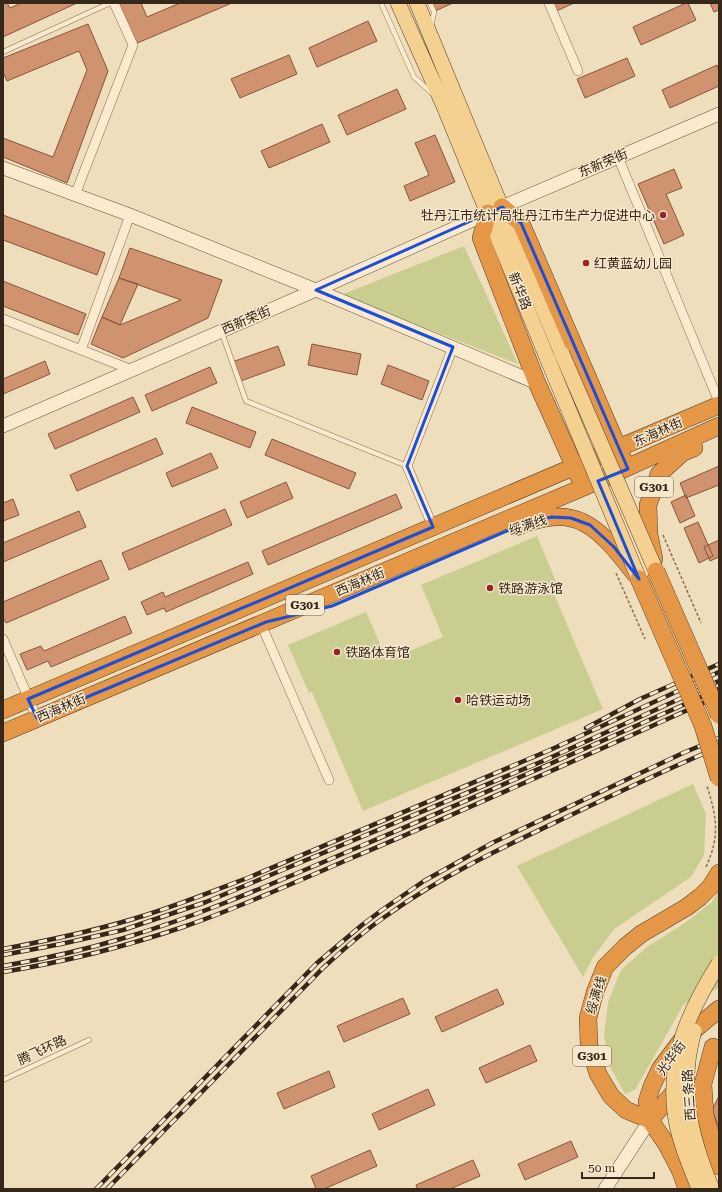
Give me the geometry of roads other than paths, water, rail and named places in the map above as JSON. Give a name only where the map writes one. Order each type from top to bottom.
[{"type":"highway","points":[[584,488],[537,383],[482,238],[495,210],[521,223],[618,449],[628,468]]},
{"type":"highway","name":"东海林街","points":[[597,458],[719,405]]},
{"type":"highway","name":"东海林街","points":[[606,478],[719,426]]},
{"type":"highway","name":"G301","points":[[719,437],[682,453],[659,474],[648,505],[649,534],[656,571],[719,714]]},
{"type":"highway","name":"西海林街","points":[[3,710],[28,698],[597,458]]},
{"type":"highway","name":"西海林街","points":[[3,733],[606,478]]},
{"type":"highway","name":"绥满线","points":[[264,623],[300,616],[332,606],[528,522],[552,517],[571,518],[590,525],[614,547],[639,579],[703,726],[713,780]]},
{"type":"highway","name":"绥满线","points":[[650,1120],[626,1110],[611,1096],[598,1074],[589,1046],[588,1018],[595,992],[605,967],[625,946],[641,934],[687,907],[700,897],[711,886],[712,870]]},
{"type":"highway","name":"光华街","points":[[650,1120],[647,1101],[660,1069],[681,1042],[719,1009]]},
{"type":"highway","points":[[688,1189],[667,1145],[650,1120],[716,1044]]},
{"type":"highway","points":[[716,1044],[703,1084],[705,1115],[719,1166]]},
{"type":"main road","name":"新华路","points":[[398,3],[443,104],[495,210],[548,360],[639,579]]},
{"type":"main road","points":[[417,3],[430,34],[495,210],[562,354],[656,571]]},
{"type":"main road","points":[[703,726],[719,758]]},
{"type":"main road","name":"西三条路","points":[[699,1189],[679,1132],[675,1114],[673,1085],[675,1066],[684,1028],[701,992],[719,963]]},
{"type":"main road","name":"西三条路","points":[[712,1189],[704,1170],[692,1130],[688,1103],[686,1070],[689,1049],[696,1024],[707,1000],[719,981]]},
{"type":"street","points":[[75,195],[133,45],[114,3]]},
{"type":"street","points":[[549,3],[578,72]]},
{"type":"street","name":"东新荣街","points":[[495,210],[719,114]]},
{"type":"street","points":[[618,157],[719,402]]},
{"type":"street","points":[[3,168],[130,215],[316,290],[537,383]]},
{"type":"street","name":"西新荣街","points":[[3,426],[316,290],[495,210]]},
{"type":"street","points":[[81,350],[130,215]]},
{"type":"street","points":[[3,319],[132,370]]},
{"type":"street","points":[[433,527],[407,466],[453,347]]},
{"type":"street","points":[[264,623],[329,780]]},
{"type":"street","points":[[3,639],[37,718]]},
{"type":"street","points":[[605,1189],[650,1120]]},
{"type":"lane","points":[[3,52],[110,3]]},
{"type":"lane","points":[[381,3],[414,77],[443,104]]},
{"type":"lane","points":[[430,3],[434,12],[430,34]]},
{"type":"lane","points":[[221,331],[246,401],[407,466]]},
{"type":"lane","name":"腾飞环路","points":[[3,1080],[89,1040]]},
{"type":"railway","points":[[586,728],[640,699],[719,664]]},
{"type":"railway","points":[[3,949],[111,925],[172,906],[250,877],[550,750],[719,672]]},
{"type":"railway","points":[[3,955],[123,930],[206,902],[543,761],[719,681]]},
{"type":"railway","points":[[3,966],[64,954],[109,942],[154,929],[214,907],[406,827],[719,689]]},
{"type":"railway","points":[[3,972],[71,959],[139,941],[226,911],[446,818],[719,696]]},
{"type":"railway","points":[[96,1189],[317,963],[382,910],[424,881],[492,843],[683,753],[719,738]]},
{"type":"railway","points":[[107,1189],[323,968],[380,920],[433,885],[479,860],[627,788],[719,747]]},
{"type":"place","name":"牡丹江市统计局牡丹江市生产力促进中心","points":[[663,215]]},
{"type":"place","name":"红黄蓝幼儿园","points":[[586,263]]},
{"type":"place","name":"铁路游泳馆","points":[[490,588]]},
{"type":"place","name":"铁路体育馆","points":[[337,652]]},
{"type":"place","name":"哈铁运动场","points":[[458,700]]}]
